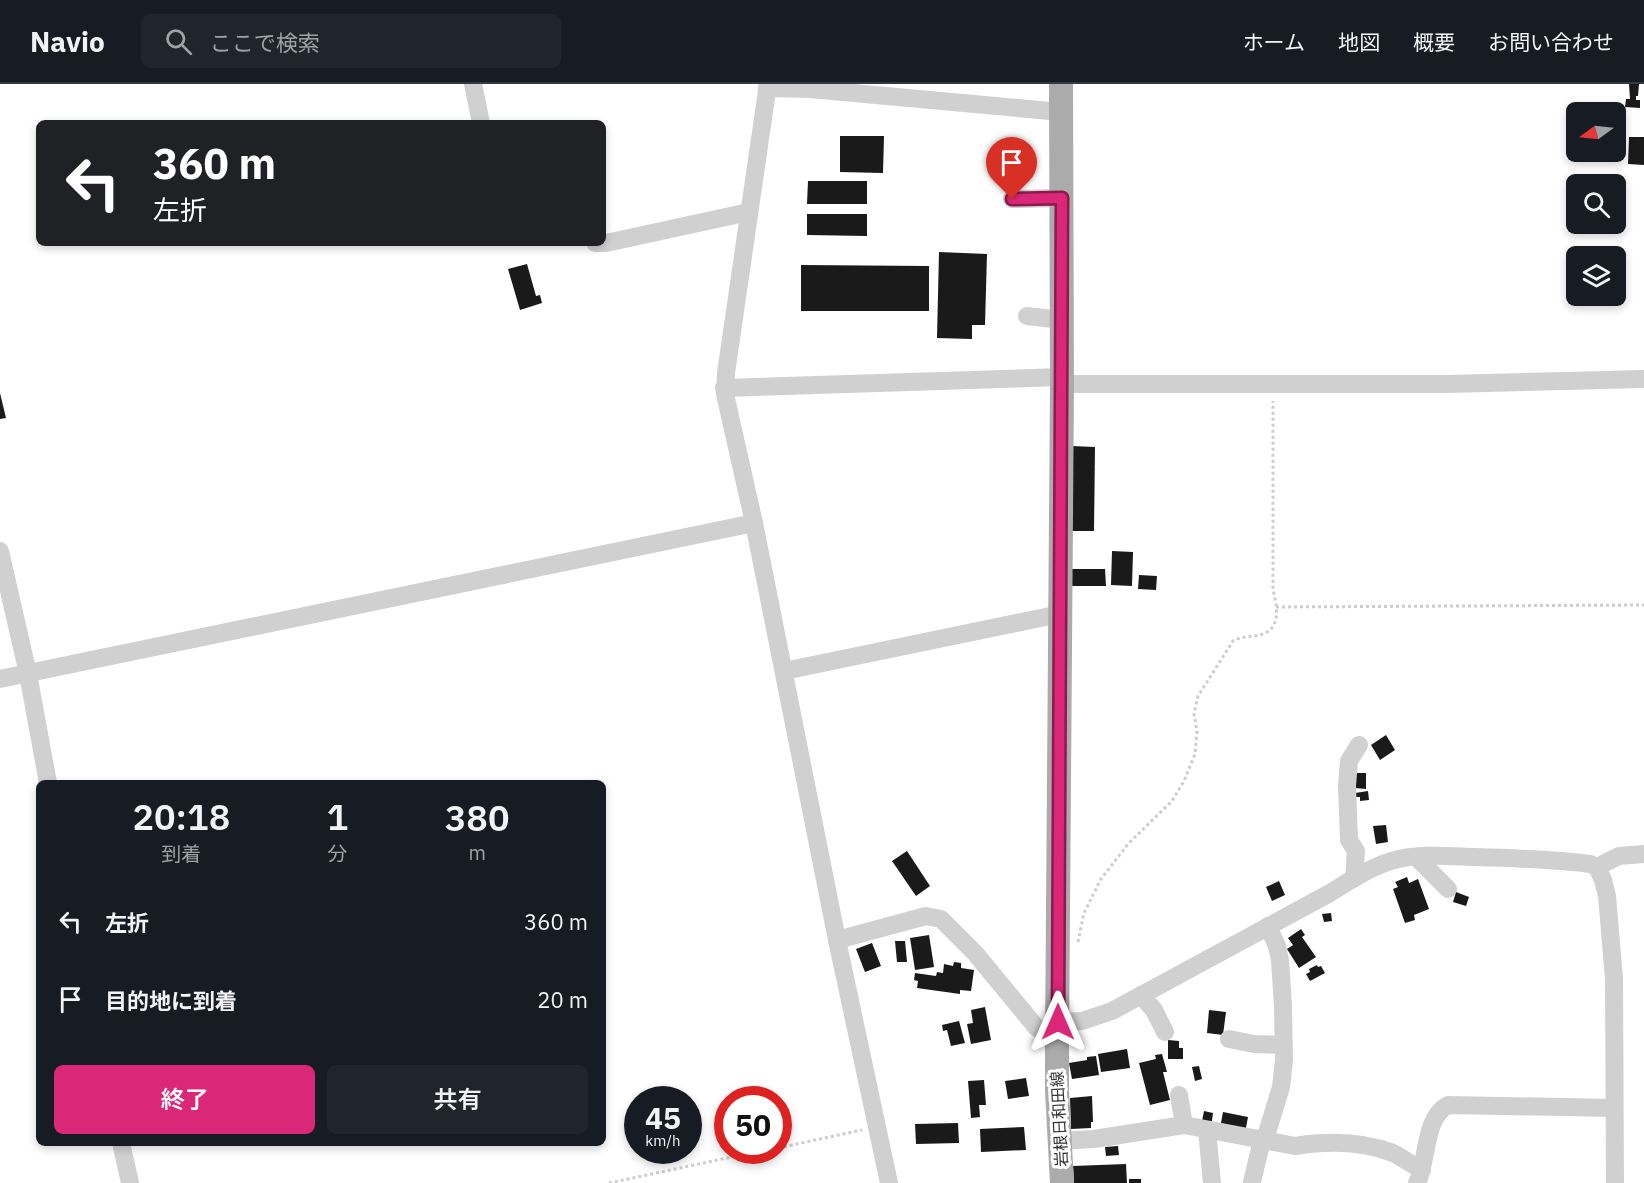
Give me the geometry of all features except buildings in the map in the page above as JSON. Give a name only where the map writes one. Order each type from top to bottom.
[{"type":"main road","name":"岩根日和田線","points":[[1061,84],[1057,1031],[1062,1183]]},
{"type":"street","points":[[473,84],[480,120]]},
{"type":"street","points":[[890,1183],[837,940],[754,523],[724,388],[768,86],[1061,112]]},
{"type":"street","points":[[1012,199],[1062,198]]},
{"type":"street","points":[[606,243],[750,212]]},
{"type":"street","points":[[1027,316],[1061,320]]},
{"type":"street","points":[[724,388],[1061,380],[1446,384],[1644,379]]},
{"type":"street","points":[[0,679],[754,523]]},
{"type":"street","points":[[0,551],[28,674],[47,780]]},
{"type":"street","points":[[784,671],[1060,614]]},
{"type":"street","points":[[1354,878],[1356,851],[1349,840],[1347,786],[1349,761],[1359,745]]},
{"type":"street","points":[[1597,867],[1619,855],[1644,854]]},
{"type":"street","points":[[837,940],[926,916],[941,919],[975,953],[1036,1028],[1057,1031],[1112,1011],[1354,878],[1394,860],[1416,857],[1539,859],[1590,864],[1597,867],[1607,897],[1614,979],[1615,1183]]},
{"type":"street","points":[[1416,857],[1448,889]]},
{"type":"street","points":[[1252,1182],[1262,1140],[1267,1133],[1281,1087],[1284,1060],[1280,960],[1277,946],[1268,926]]},
{"type":"street","points":[[1142,995],[1154,1010],[1165,1032]]},
{"type":"street","points":[[1229,1039],[1254,1044],[1283,1045]]},
{"type":"street","points":[[1179,1095],[1184,1125]]},
{"type":"street","points":[[1060,1141],[1094,1139],[1184,1125],[1294,1146],[1363,1144],[1394,1154],[1419,1177],[1434,1118],[1442,1108],[1448,1105],[1614,1108]]},
{"type":"street","points":[[1207,1130],[1212,1183]]},
{"type":"street","points":[[122,1146],[130,1183]]},
{"type":"path","points":[[1077,946],[1084,913],[1101,879],[1128,844],[1172,801],[1184,781],[1195,754],[1197,731],[1194,714],[1198,696],[1233,641],[1239,637],[1265,634],[1277,617],[1273,589],[1273,384]]},
{"type":"path","points":[[1276,607],[1644,605]]},
{"type":"path","points":[[792,1145],[878,1127]]},
{"type":"path","points":[[609,1183],[714,1161]]},
{"type":"route","points":[[1012,199],[1062,198],[1058,1022]]}]
